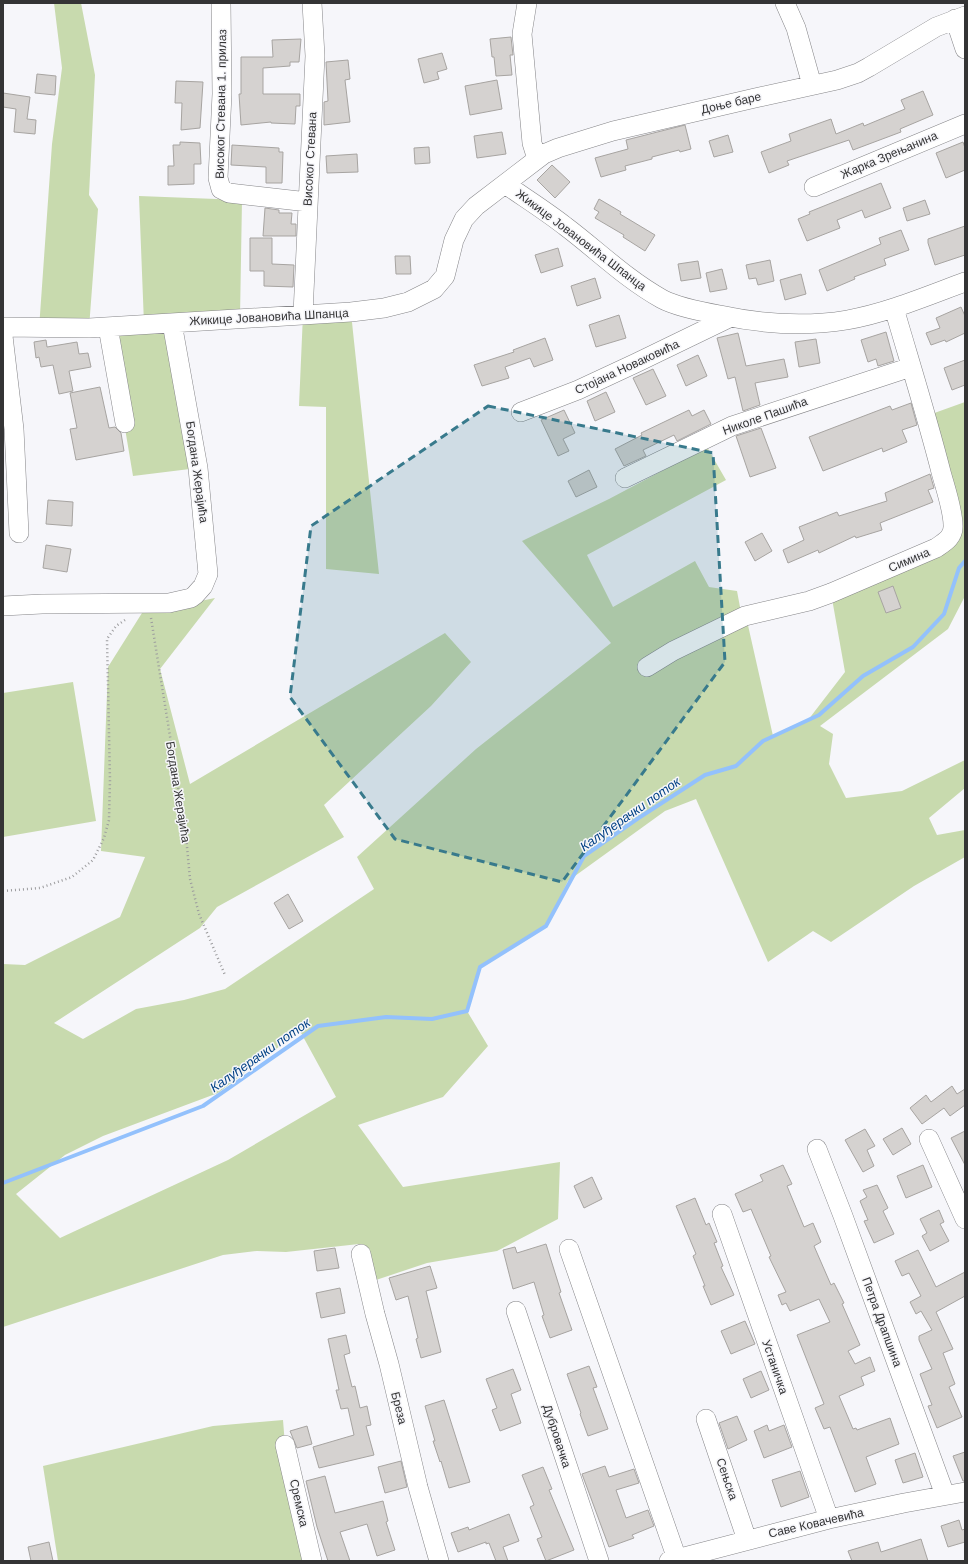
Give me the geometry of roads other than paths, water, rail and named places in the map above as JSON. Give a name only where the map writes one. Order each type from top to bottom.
[{"type":"street","name":"Високог Стевана 1. прилаз","points":[[221,3],[222,94],[218,178],[222,189],[230,193],[308,202]]},
{"type":"street","name":"Високог Стевана","points":[[303,314],[315,56],[312,3]]},
{"type":"street","points":[[527,3],[522,34],[532,143],[537,159]]},
{"type":"street","points":[[785,3],[796,28],[812,85]]},
{"type":"street","points":[[960,18],[965,48]]},
{"type":"street","name":"Доње баре","points":[[505,184],[537,159],[558,148],[613,131],[837,80],[858,73],[936,27],[960,18]]},
{"type":"street","name":"Жарка Зрењанина","points":[[814,187],[965,124]]},
{"type":"street","name":"Жикице Јовановића Шпанца","points":[[3,327],[108,327],[351,312],[384,308],[408,302],[434,289],[445,276],[454,240],[464,219],[476,206],[505,184],[565,226],[640,286],[664,300],[698,311],[785,324],[817,324],[848,320],[894,308],[965,282]]},
{"type":"street","name":"Симина","points":[[646,667],[673,651],[745,616],[808,601],[832,593],[936,548],[946,541],[952,534],[954,525],[933,442],[894,308]]},
{"type":"street","name":"Стојана Новаковића","points":[[521,412],[584,387],[731,317]]},
{"type":"street","name":"Богдана Жерајића","points":[[3,606],[42,604],[169,603],[191,598],[203,586],[208,574],[198,468],[172,323]]},
{"type":"street","points":[[108,327],[125,423]]},
{"type":"street","points":[[3,336],[14,429],[19,533]]},
{"type":"street","name":"Николе Пашића","points":[[625,478],[748,420],[911,367]]},
{"type":"street","points":[[929,1139],[965,1219]]},
{"type":"street","name":"Петра Драпшина","points":[[817,1149],[945,1495]]},
{"type":"street","name":"Устаничка","points":[[722,1214],[829,1519]]},
{"type":"street","points":[[569,1249],[673,1560]]},
{"type":"street","name":"Бреза","points":[[361,1254],[418,1487],[439,1561]]},
{"type":"street","name":"Дубровачка","points":[[516,1311],[600,1561]]},
{"type":"street","name":"Сењска","points":[[706,1419],[747,1540]]},
{"type":"street","name":"Сремска","points":[[285,1445],[312,1561]]},
{"type":"street","name":"Саве Ковачевића","points":[[673,1560],[829,1519],[965,1492]]},
{"type":"waterway","name":"Калуђерачки поток","points":[[3,1183],[203,1106],[318,1026],[386,1017],[432,1019],[467,1011],[480,967],[546,926],[584,856],[637,819],[705,775],[736,766],[763,741],[819,715],[863,676],[913,647],[944,614],[959,568],[965,561]]}]
